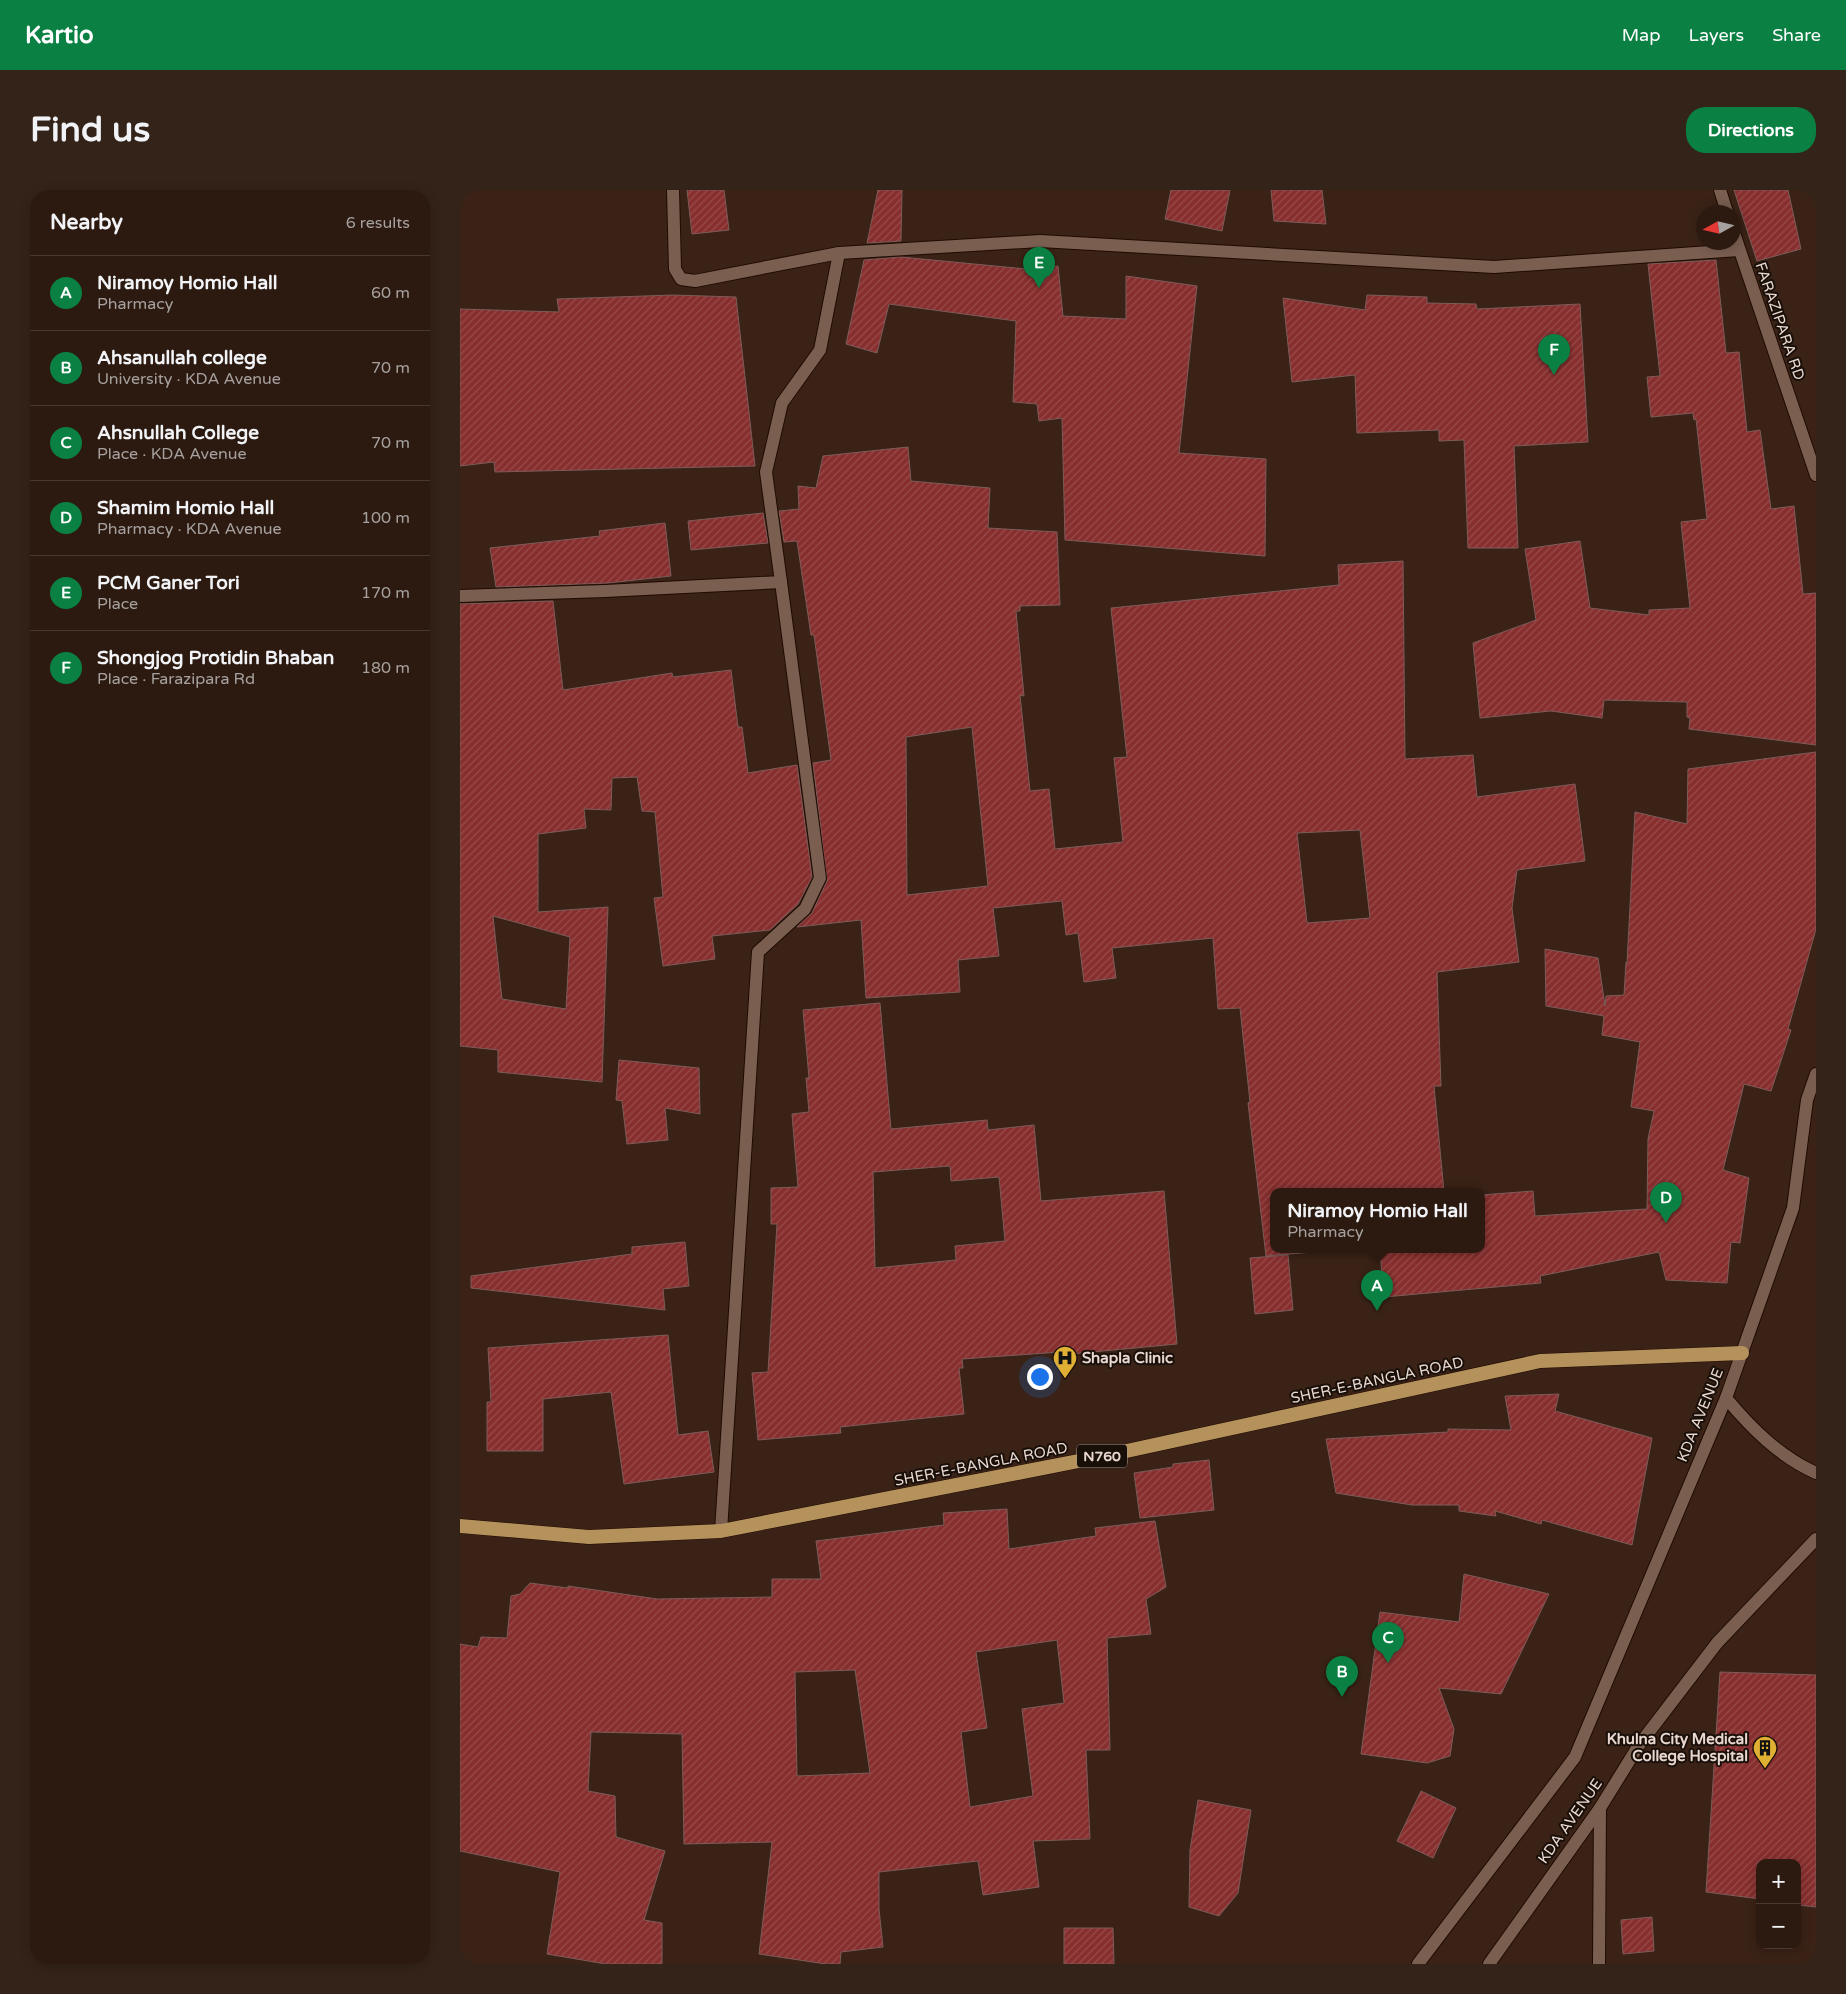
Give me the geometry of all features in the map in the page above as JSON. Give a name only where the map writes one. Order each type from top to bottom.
[{"type":"highway","name":"SHER-E-BANGLA ROAD","points":[[460,1526],[589,1537],[721,1531],[1099,1457],[1540,1361],[1742,1352]]},
{"type":"street","points":[[673,190],[675,269],[681,279],[695,281],[839,253],[1040,241],[1494,267],[1739,250]]},
{"type":"street","points":[[1720,190],[1725,205]]},
{"type":"street","name":"FARAZIPARA RD","points":[[1739,250],[1816,475]]},
{"type":"street","points":[[721,1531],[758,952],[805,909],[820,878],[766,472],[782,403],[820,350],[839,253]]},
{"type":"street","points":[[460,596],[781,582]]},
{"type":"street","name":"KDA AVENUE","points":[[1418,1964],[1575,1758],[1726,1398],[1792,1208],[1807,1100],[1816,1074]]},
{"type":"street","points":[[1726,1398],[1770,1445],[1797,1464],[1816,1473]]},
{"type":"street","name":"KDA AVENUE","points":[[1489,1964],[1600,1808],[1639,1745],[1717,1643],[1816,1538]]},
{"type":"street","points":[[1599,1964],[1600,1808]]},
{"type":"building","points":[[687,190],[724,190],[729,230],[692,234]]},
{"type":"building","points":[[878,190],[902,190],[901,241],[867,243]]},
{"type":"building","points":[[1171,190],[1230,190],[1222,231],[1165,219]]},
{"type":"building","points":[[1271,190],[1322,190],[1326,224],[1274,221]]},
{"type":"building","points":[[1734,190],[1788,190],[1801,249],[1757,261],[1741,212],[1741,205],[1739,205]]},
{"type":"building","points":[[901,257],[1026,269],[1058,266],[1063,316],[1126,319],[1126,276],[1197,286],[1179,453],[1266,459],[1265,556],[1065,540],[1062,418],[1039,421],[1037,404],[1013,402],[1016,321],[889,304],[877,353],[846,344],[864,260]]},
{"type":"building","points":[[1716,260],[1726,353],[1739,352],[1747,432],[1760,430],[1771,509],[1794,506],[1803,594],[1816,593],[1816,745],[1689,729],[1690,718],[1687,717],[1687,702],[1604,700],[1602,718],[1551,711],[1480,718],[1473,643],[1536,620],[1525,549],[1580,541],[1590,608],[1649,615],[1649,610],[1690,608],[1681,522],[1707,519],[1696,419],[1694,420],[1693,413],[1651,417],[1647,377],[1660,376],[1648,264]]},
{"type":"building","points":[[673,295],[736,297],[755,466],[495,472],[494,462],[460,466],[460,309],[559,312],[557,299]]},
{"type":"building","points":[[1367,295],[1427,297],[1427,303],[1476,304],[1477,309],[1580,304],[1588,442],[1514,446],[1518,548],[1468,548],[1464,440],[1439,441],[1439,430],[1357,433],[1355,375],[1292,382],[1283,298],[1365,310]]},
{"type":"building","points":[[908,447],[911,481],[990,488],[988,528],[1057,532],[1060,605],[1020,606],[1020,611],[1016,611],[1024,696],[1020,695],[1030,791],[1049,789],[1055,849],[1123,842],[1114,758],[1127,757],[1111,608],[1339,585],[1338,565],[1403,561],[1405,759],[1473,755],[1477,797],[1575,784],[1585,861],[1517,870],[1512,908],[1519,962],[1437,972],[1441,1086],[1434,1086],[1444,1188],[1270,1188],[1270,1253],[1302,1253],[1266,1256],[1248,1103],[1250,1102],[1240,1008],[1218,1009],[1213,938],[1112,948],[1116,978],[1084,982],[1078,933],[1066,935],[1062,901],[993,908],[999,956],[958,960],[960,992],[866,998],[861,920],[797,927],[812,913],[827,881],[813,763],[831,760],[814,635],[811,635],[797,541],[784,542],[779,511],[799,509],[798,486],[816,488],[823,456]],"holes":[[[972,727],[988,886],[907,895],[906,737]],[[1360,830],[1370,918],[1307,923],[1297,833]]]},
{"type":"building","points":[[763,513],[768,543],[691,550],[688,521]]},
{"type":"building","points":[[665,523],[671,576],[608,583],[496,587],[490,548],[600,536],[599,531]]},
{"type":"building","points":[[553,601],[563,690],[672,673],[673,677],[731,670],[738,727],[742,727],[748,773],[797,765],[812,877],[798,904],[770,930],[712,936],[715,959],[663,966],[654,898],[663,897],[655,812],[642,811],[637,777],[612,778],[611,810],[584,809],[586,828],[538,834],[538,912],[608,907],[602,1082],[498,1072],[498,1050],[460,1046],[460,604]],"holes":[[[493,916],[570,937],[566,1009],[502,999]]]},
{"type":"building","points":[[1816,752],[1816,929],[1788,1029],[1791,1030],[1771,1091],[1744,1084],[1723,1170],[1749,1178],[1740,1243],[1731,1242],[1727,1283],[1666,1280],[1659,1252],[1540,1276],[1541,1283],[1384,1297],[1380,1253],[1485,1253],[1485,1195],[1533,1191],[1535,1216],[1647,1209],[1648,1139],[1654,1111],[1631,1107],[1640,1042],[1602,1035],[1604,1016],[1546,1006],[1545,949],[1598,958],[1605,1006],[1606,996],[1624,995],[1635,812],[1687,824],[1688,769]]},
{"type":"building","points":[[880,1003],[891,1129],[987,1120],[988,1130],[1034,1125],[1041,1201],[1164,1191],[1177,1344],[1060,1355],[1060,1352],[962,1359],[963,1368],[959,1368],[964,1414],[840,1427],[841,1433],[758,1440],[752,1373],[768,1372],[777,1224],[771,1224],[771,1188],[798,1187],[792,1114],[809,1112],[806,1078],[809,1078],[803,1010]],"holes":[[[950,1166],[951,1181],[999,1177],[1005,1241],[955,1246],[956,1260],[875,1268],[873,1172]]]},
{"type":"building","points":[[619,1060],[699,1068],[700,1114],[665,1108],[668,1140],[627,1144],[622,1101],[616,1100]]},
{"type":"building","points":[[685,1242],[689,1286],[663,1289],[665,1310],[471,1288],[471,1276],[632,1254],[632,1247]]},
{"type":"building","points":[[1288,1255],[1293,1310],[1255,1314],[1250,1258]]},
{"type":"building","points":[[668,1335],[678,1435],[708,1431],[714,1472],[624,1484],[611,1392],[543,1399],[543,1451],[487,1451],[487,1402],[491,1402],[488,1348]]},
{"type":"building","points":[[1559,1394],[1555,1411],[1652,1438],[1632,1545],[1542,1520],[1541,1524],[1495,1511],[1496,1516],[1459,1511],[1459,1505],[1412,1505],[1336,1493],[1326,1439],[1448,1432],[1448,1429],[1511,1430],[1505,1396]]},
{"type":"building","points":[[1209,1460],[1214,1510],[1140,1518],[1134,1473],[1173,1467],[1173,1464]]},
{"type":"building","points":[[1007,1509],[1009,1549],[1096,1536],[1095,1528],[1155,1521],[1166,1587],[1146,1599],[1151,1634],[1107,1638],[1110,1750],[1086,1750],[1090,1839],[1033,1841],[1039,1887],[983,1895],[978,1861],[879,1872],[879,1909],[883,1947],[841,1952],[840,1964],[826,1964],[759,1954],[772,1842],[684,1844],[682,1734],[591,1732],[588,1791],[615,1796],[616,1837],[665,1851],[644,1920],[662,1923],[662,1964],[606,1964],[547,1954],[560,1872],[460,1851],[460,1644],[478,1647],[481,1637],[507,1638],[511,1596],[520,1594],[530,1583],[568,1588],[568,1586],[657,1599],[772,1597],[772,1579],[821,1579],[816,1541],[944,1525],[943,1513]],"holes":[[[1057,1640],[1064,1703],[1022,1709],[1033,1796],[970,1807],[961,1732],[987,1728],[976,1652]],[[855,1670],[870,1773],[797,1776],[795,1672]]]},
{"type":"building","points":[[1464,1574],[1549,1594],[1501,1694],[1439,1688],[1454,1729],[1450,1756],[1427,1763],[1361,1754],[1380,1612],[1459,1622]]},
{"type":"building","name":"Khulna City Medical College Hospital","points":[[1720,1672],[1816,1675],[1816,1907],[1801,1905],[1801,1859],[1756,1859],[1756,1898],[1706,1892]]},
{"type":"building","points":[[1421,1791],[1456,1808],[1433,1858],[1397,1841]]},
{"type":"building","points":[[1198,1800],[1251,1810],[1238,1893],[1219,1916],[1189,1907],[1190,1850]]},
{"type":"building","points":[[1652,1917],[1654,1951],[1623,1954],[1621,1920]]},
{"type":"building","points":[[1064,1928],[1113,1928],[1114,1964],[1064,1964]]},
{"type":"place","name":"PCM Ganer Tori","points":[[1039,288]]},
{"type":"place","name":"Shongjog Protidin Bhaban","points":[[1554,375]]},
{"type":"place","name":"Shamim Homio Hall","points":[[1666,1223]]},
{"type":"place","name":"Niramoy Homio Hall","points":[[1377,1311]]},
{"type":"place","name":"Shapla Clinic","points":[[1065,1379]]},
{"type":"place","name":"Ahsnullah College","points":[[1388,1663]]},
{"type":"place","name":"Ahsanullah college","points":[[1342,1697]]},
{"type":"place","name":"Khulna City Medical College Hospital","points":[[1765,1769]]}]
